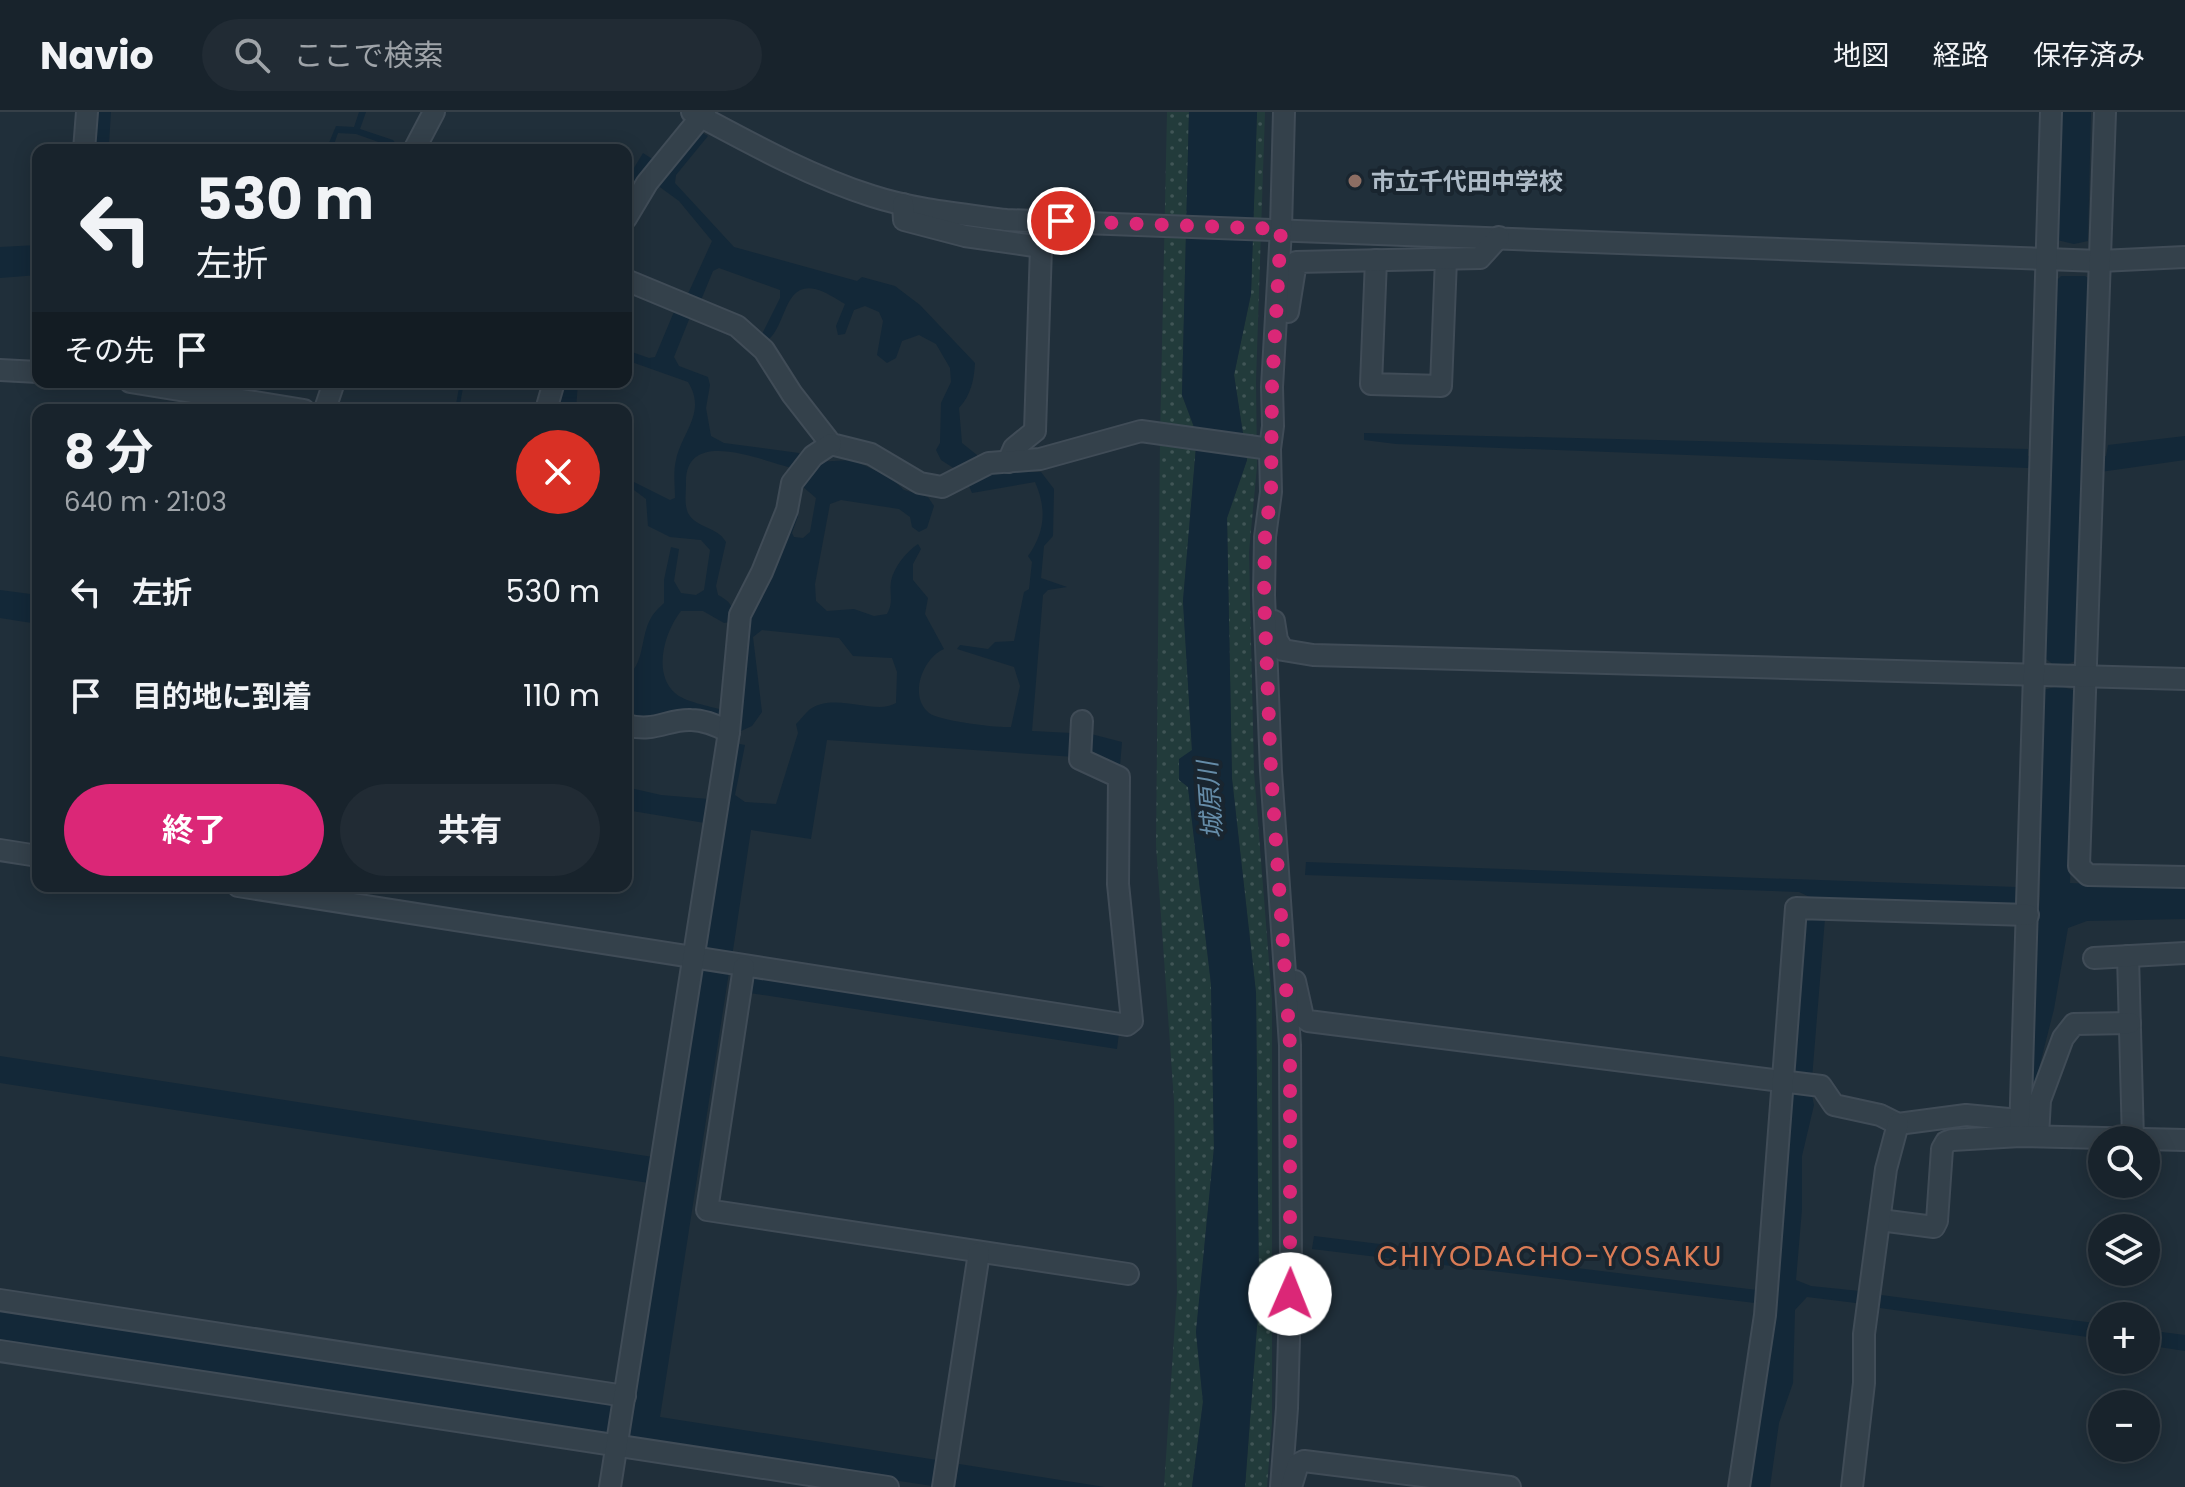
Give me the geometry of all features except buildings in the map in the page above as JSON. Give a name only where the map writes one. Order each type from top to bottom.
[{"type":"street","points":[[84,144],[87,112]]},
{"type":"street","points":[[417,144],[434,112]]},
{"type":"street","points":[[1281,1487],[1287,1408],[1291,1266],[1290,1045],[1271,771],[1264,595],[1284,122],[1292,112]]},
{"type":"street","points":[[2026,1131],[2028,915],[2051,675],[2040,458],[2051,112]]},
{"type":"street","points":[[2105,112],[2079,866],[2088,875],[2185,877]]},
{"type":"street","points":[[632,208],[699,114],[803,170],[872,196],[903,204],[1006,220],[2100,261],[2185,257]]},
{"type":"street","points":[[903,204],[904,220],[965,236],[1041,247],[1035,431],[1014,448],[1008,462]]},
{"type":"street","points":[[1273,426],[1287,371],[1288,310],[1296,262],[1480,258],[1499,237]]},
{"type":"street","points":[[1376,260],[1371,384],[1441,386],[1446,259]]},
{"type":"street","points":[[632,282],[737,326],[764,350],[792,394],[831,444],[871,454],[920,483],[942,487],[989,463],[1040,459],[1141,431],[1270,449]]},
{"type":"street","points":[[0,370],[32,372]]},
{"type":"street","points":[[167,388],[266,404]]},
{"type":"street","points":[[610,1487],[729,732],[740,615],[762,572],[787,510],[792,483],[813,456],[831,444]]},
{"type":"street","points":[[1264,595],[1274,618],[1277,640],[1283,650],[1313,655],[2185,679]]},
{"type":"street","points":[[632,726],[653,728],[690,719],[716,725],[729,732]]},
{"type":"street","points":[[275,892],[1127,1025],[1132,1021],[1118,884],[1119,777],[1080,759],[1082,721]]},
{"type":"street","points":[[0,850],[32,855]]},
{"type":"street","points":[[1739,1487],[1795,1082],[1796,908],[2028,915]]},
{"type":"street","points":[[1284,953],[1299,992],[1303,1017],[1308,1021],[1821,1086],[1834,1105],[1880,1115],[1898,1124],[1966,1115],[2026,1131],[2088,1136]]},
{"type":"street","points":[[2094,958],[2185,953]]},
{"type":"street","points":[[2128,956],[2133,1126]]},
{"type":"street","points":[[744,967],[707,1210],[1128,1274]]},
{"type":"street","points":[[2026,1131],[2063,1038],[2074,1024],[2130,1023]]},
{"type":"street","points":[[1852,1487],[1864,1383],[1864,1334],[1886,1169],[1898,1124]]},
{"type":"street","points":[[1880,1220],[1934,1227],[1942,1149],[1946,1142],[2026,1131]]},
{"type":"street","points":[[2160,1140],[2185,1140]]},
{"type":"street","points":[[943,1487],[979,1253]]},
{"type":"street","points":[[0,1300],[621,1422],[888,1487]]},
{"type":"street","points":[[0,1351],[621,1422]]},
{"type":"street","points":[[1291,1487],[1298,1464],[1304,1461],[1510,1487]]},
{"type":"green space","points":[[1167,112],[1189,112],[1182,395],[1197,435],[1183,601],[1192,750],[1179,779],[1188,787],[1211,984],[1214,1148],[1196,1332],[1203,1402],[1192,1487],[1164,1487],[1177,1292],[1174,1101],[1156,845]]},
{"type":"green space","points":[[1257,112],[1265,112],[1256,381],[1257,466],[1249,552],[1254,772],[1272,1000],[1272,1422],[1267,1487],[1245,1487],[1259,1299],[1256,993],[1232,779],[1227,518],[1247,460],[1234,375],[1251,294]]},
{"type":"water","points":[[96,112],[111,112],[109,144],[93,144]]},
{"type":"water","points":[[359,112],[366,112],[360,129],[393,140],[396,144],[338,133],[334,144],[328,144],[336,126],[354,127]]},
{"type":"water","name":"城原川","points":[[1189,112],[1257,112],[1251,294],[1234,375],[1247,460],[1227,518],[1232,779],[1256,993],[1259,1299],[1245,1487],[1192,1487],[1203,1402],[1196,1332],[1214,1148],[1211,984],[1188,787],[1179,780],[1179,759],[1192,750],[1183,601],[1197,435],[1182,395]]},
{"type":"water","points":[[2062,112],[2091,112],[2088,241],[2074,244],[2057,240]]},
{"type":"water","points":[[699,131],[708,136],[676,175],[675,183],[734,247],[857,281],[862,277],[895,286],[920,305],[975,363],[971,387],[959,408],[962,443],[977,455],[975,465],[980,476],[1004,472],[1041,472],[1054,489],[1053,536],[1044,546],[1041,578],[1067,587],[1048,590],[1043,595],[1032,731],[1091,734],[1122,742],[1120,766],[1115,767],[1075,757],[827,740],[811,839],[751,830],[732,957],[702,952],[735,743],[745,745],[735,795],[745,802],[776,804],[798,733],[796,724],[809,710],[831,703],[877,707],[896,703],[897,672],[892,658],[853,656],[839,638],[762,630],[753,637],[762,712],[752,726],[741,731],[736,728],[743,621],[794,510],[798,516],[792,533],[794,537],[803,538],[810,532],[816,498],[802,486],[816,462],[852,460],[890,477],[904,490],[928,497],[934,506],[927,528],[919,532],[912,527],[910,517],[899,509],[841,500],[830,504],[815,584],[816,601],[827,611],[854,609],[874,616],[887,614],[895,570],[918,544],[921,549],[913,564],[913,580],[928,598],[925,614],[944,649],[924,669],[920,697],[929,713],[956,721],[1011,727],[1020,686],[1014,667],[957,649],[960,645],[988,649],[995,642],[1014,641],[1024,592],[1029,589],[1032,562],[1028,556],[1041,529],[1043,511],[1035,482],[972,493],[969,486],[972,480],[941,460],[936,450],[940,443],[941,403],[951,382],[950,368],[936,344],[919,335],[902,341],[896,358],[887,363],[877,355],[883,321],[879,312],[865,306],[854,310],[845,334],[838,335],[836,326],[845,304],[815,289],[796,293],[772,336],[765,342],[760,338],[780,298],[780,290],[719,268],[713,271],[674,357],[679,366],[708,377],[710,385],[706,408],[711,436],[724,443],[799,453],[802,460],[792,468],[744,454],[711,452],[698,456],[689,466],[687,510],[696,522],[718,533],[726,542],[716,586],[718,595],[729,603],[732,612],[730,622],[724,623],[703,611],[681,611],[666,640],[664,675],[668,685],[679,696],[723,710],[726,716],[717,720],[676,710],[654,721],[632,719],[632,671],[651,618],[664,603],[664,580],[671,547],[679,549],[674,581],[681,593],[696,595],[704,590],[710,550],[701,540],[670,537],[648,526],[646,499],[632,488],[632,481],[670,500],[675,498],[676,460],[694,412],[693,393],[688,382],[632,362],[632,352],[655,357],[676,307],[682,307],[712,241],[679,201],[657,185]]},
{"type":"water","points":[[643,153],[654,160],[632,194],[632,171]]},
{"type":"water","points":[[32,245],[32,275],[0,278],[0,247]]},
{"type":"water","points":[[2061,276],[2085,276],[2091,280],[2082,459],[2106,456],[2108,445],[2185,436],[2185,460],[2100,472],[2100,463],[2082,466],[2075,661],[2063,666],[2063,687],[2076,691],[2070,883],[2185,888],[2185,919],[2087,921],[2068,928],[2054,1009],[2035,1084],[2028,1073],[2040,897],[2043,690],[2055,687],[2055,666],[2045,658],[2049,461],[2031,461],[2028,468],[1396,444],[1364,440],[1364,433],[2028,449],[2028,456],[2049,454],[2056,281]]},
{"type":"water","points":[[559,388],[578,388],[576,404],[553,404]]},
{"type":"water","points":[[0,590],[32,594],[32,623],[0,618]]},
{"type":"water","points":[[632,788],[661,795],[709,799],[705,823],[632,811]]},
{"type":"water","points":[[1306,862],[2016,887],[2015,905],[1817,899],[1816,918],[1825,918],[1811,1091],[1814,1105],[1802,1156],[1802,1209],[1796,1280],[1811,1286],[1860,1291],[1856,1303],[1807,1297],[1795,1310],[1793,1383],[1779,1423],[1770,1487],[1748,1487],[1777,1300],[1802,917],[1811,917],[1812,898],[1799,892],[1305,875]]},
{"type":"water","points":[[700,968],[729,972],[660,1417],[937,1460],[932,1486],[627,1439]]},
{"type":"water","points":[[753,977],[1119,1033],[1117,1049],[750,993]]},
{"type":"water","points":[[0,1056],[653,1157],[649,1183],[0,1083]]},
{"type":"water","points":[[1314,1236],[1757,1290],[1755,1303],[1312,1249]]},
{"type":"water","points":[[1881,1295],[2088,1322],[2088,1337],[1880,1308]]},
{"type":"water","points":[[0,1308],[615,1404],[609,1437],[0,1343]]},
{"type":"water","points":[[2160,1332],[2185,1335],[2185,1351],[2160,1347]]},
{"type":"water","points":[[959,1464],[1105,1487],[955,1487]]},
{"type":"waterway","points":[[458,404],[461,388]]},
{"type":"place","name":"市立千代田中学校","points":[[1355,181]]},
{"type":"district","name":"CHIYODACHO-YOSAKU","points":[[1550,1256]]},
{"type":"route","points":[[1061,221],[1281,229],[1264,595],[1271,771],[1290,1045],[1290,1294]]}]
